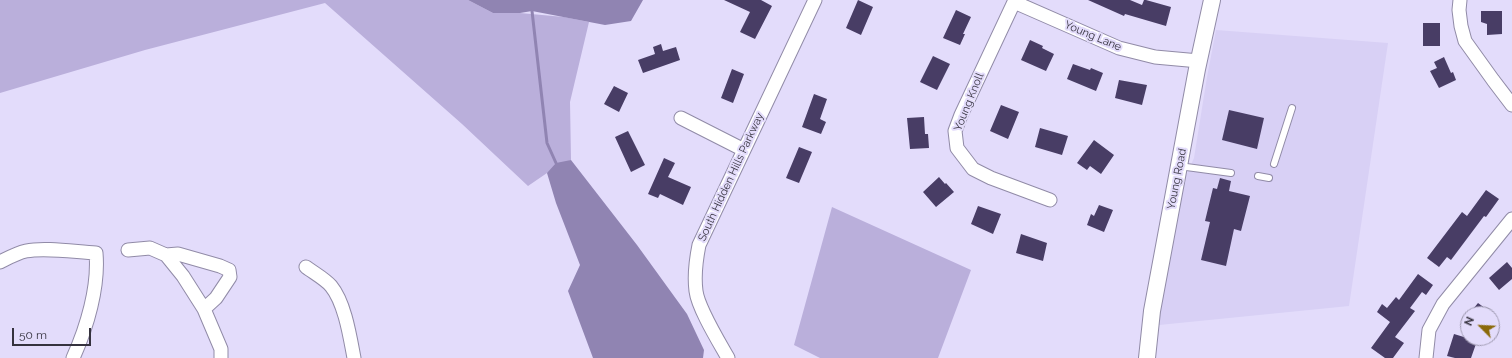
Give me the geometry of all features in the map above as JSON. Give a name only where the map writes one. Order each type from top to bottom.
[{"type":"street","name":"South Hidden Hills Parkway","points":[[728,358],[699,302],[696,291],[696,260],[699,245],[815,0]]},
{"type":"street","name":"Young Road","points":[[1147,358],[1152,311],[1199,61],[1212,0]]},
{"type":"street","points":[[1460,0],[1460,26],[1465,41],[1492,80],[1512,104]]},
{"type":"street","name":"Young Lane","points":[[1014,1],[1119,48],[1155,57],[1199,61]]},
{"type":"street","name":"Young Knoll","points":[[1014,1],[961,115],[955,131],[957,148],[973,169],[991,178],[1050,200]]},
{"type":"street","points":[[681,118],[744,150]]},
{"type":"street","points":[[1426,358],[1428,330],[1443,304],[1510,225]]},
{"type":"street","points":[[128,250],[150,248],[166,255],[184,276],[204,309],[221,349],[221,358]]},
{"type":"street","points":[[0,262],[8,257],[26,251],[96,254],[97,269],[88,318],[73,358]]},
{"type":"street","points":[[166,255],[178,254],[229,270],[230,277],[216,298],[204,309]]},
{"type":"street","points":[[306,267],[331,286],[338,299],[347,321],[354,358]]},
{"type":"lane","points":[[1274,164],[1292,108]]},
{"type":"lane","points":[[1179,166],[1231,173]]},
{"type":"lane","points":[[1258,176],[1269,178]]},
{"type":"shaded area","points":[[0,0],[468,0],[493,13],[520,13],[564,17],[589,22],[570,102],[571,160],[547,173],[528,186],[462,124],[325,3],[145,50],[0,93]]},
{"type":"shaded area","points":[[468,0],[643,0],[631,21],[605,25],[532,11],[520,13],[493,13]]},
{"type":"shaded area","points":[[1216,30],[1388,43],[1349,306],[1159,325],[1172,207],[1194,158]]},
{"type":"shaded area","points":[[571,160],[637,245],[687,314],[704,350],[703,358],[593,358],[568,291],[580,265],[556,203],[547,173],[556,163]]},
{"type":"shaded area","points":[[832,207],[971,270],[938,358],[820,358],[794,345]]},
{"type":"building","points":[[724,0],[761,0],[772,6],[755,39],[740,32],[750,12]]},
{"type":"building","points":[[858,0],[873,7],[861,35],[846,28]]},
{"type":"building","points":[[1088,0],[1130,0],[1142,5],[1144,0],[1146,0],[1171,7],[1166,26],[1125,14],[1124,16]]},
{"type":"building","points":[[956,10],[971,17],[963,34],[965,34],[960,45],[943,38]]},
{"type":"building","points":[[1481,11],[1502,11],[1502,34],[1487,35],[1487,24],[1481,22]]},
{"type":"building","points":[[1423,23],[1440,23],[1440,46],[1423,46]]},
{"type":"building","points":[[1030,40],[1043,46],[1042,48],[1054,54],[1046,71],[1021,60]]},
{"type":"building","points":[[661,44],[663,51],[676,47],[680,60],[643,73],[638,60],[655,54],[653,47]]},
{"type":"building","points":[[933,56],[950,64],[937,90],[920,82]]},
{"type":"building","points":[[1444,57],[1456,80],[1439,88],[1430,71],[1437,68],[1434,62]]},
{"type":"building","points":[[1073,64],[1090,70],[1091,68],[1103,73],[1096,91],[1067,79]]},
{"type":"building","points":[[732,69],[744,74],[733,103],[721,98]]},
{"type":"building","points":[[1119,80],[1147,85],[1142,105],[1115,98]]},
{"type":"building","points":[[614,86],[628,93],[619,112],[604,104]]},
{"type":"building","points":[[814,94],[827,99],[820,119],[826,122],[821,134],[802,127]]},
{"type":"building","points":[[1001,105],[1019,112],[1008,139],[990,131]]},
{"type":"building","points":[[1229,110],[1264,118],[1257,149],[1222,140]]},
{"type":"building","points":[[924,117],[925,134],[928,134],[929,148],[910,149],[907,118]]},
{"type":"building","points":[[1040,128],[1068,136],[1062,155],[1035,147]]},
{"type":"building","points":[[628,131],[645,165],[631,172],[615,137]]},
{"type":"building","points":[[1094,140],[1114,155],[1101,174],[1090,166],[1087,170],[1077,163]]},
{"type":"building","points":[[799,147],[812,152],[799,183],[786,178]]},
{"type":"building","points":[[664,158],[675,163],[668,177],[691,187],[683,205],[660,194],[658,198],[648,194]]},
{"type":"building","points":[[939,177],[954,192],[936,207],[923,192]]},
{"type":"building","points":[[1220,178],[1231,181],[1229,191],[1250,196],[1241,231],[1234,229],[1226,266],[1201,260],[1210,222],[1205,221],[1213,188],[1217,189]]},
{"type":"building","points":[[1486,190],[1499,199],[1486,217],[1484,216],[1451,260],[1447,257],[1439,267],[1427,258],[1462,212],[1467,216]]},
{"type":"building","points":[[1099,205],[1113,210],[1104,232],[1087,225],[1091,214],[1094,216]]},
{"type":"building","points":[[978,206],[1001,214],[993,234],[971,224]]},
{"type":"building","points":[[1021,234],[1047,243],[1043,261],[1016,253]]},
{"type":"building","points":[[1507,262],[1512,268],[1512,279],[1499,290],[1489,278]]},
{"type":"building","points":[[1418,274],[1433,285],[1426,295],[1422,292],[1410,308],[1415,311],[1395,337],[1404,343],[1393,358],[1385,358],[1371,348],[1390,322],[1377,312],[1382,304],[1387,308],[1396,297],[1399,300]]},
{"type":"building","points":[[1454,334],[1460,336],[1460,346],[1475,346],[1471,358],[1455,358],[1447,356]]},
{"type":"waterway","points":[[532,11],[547,143],[556,163]]}]
